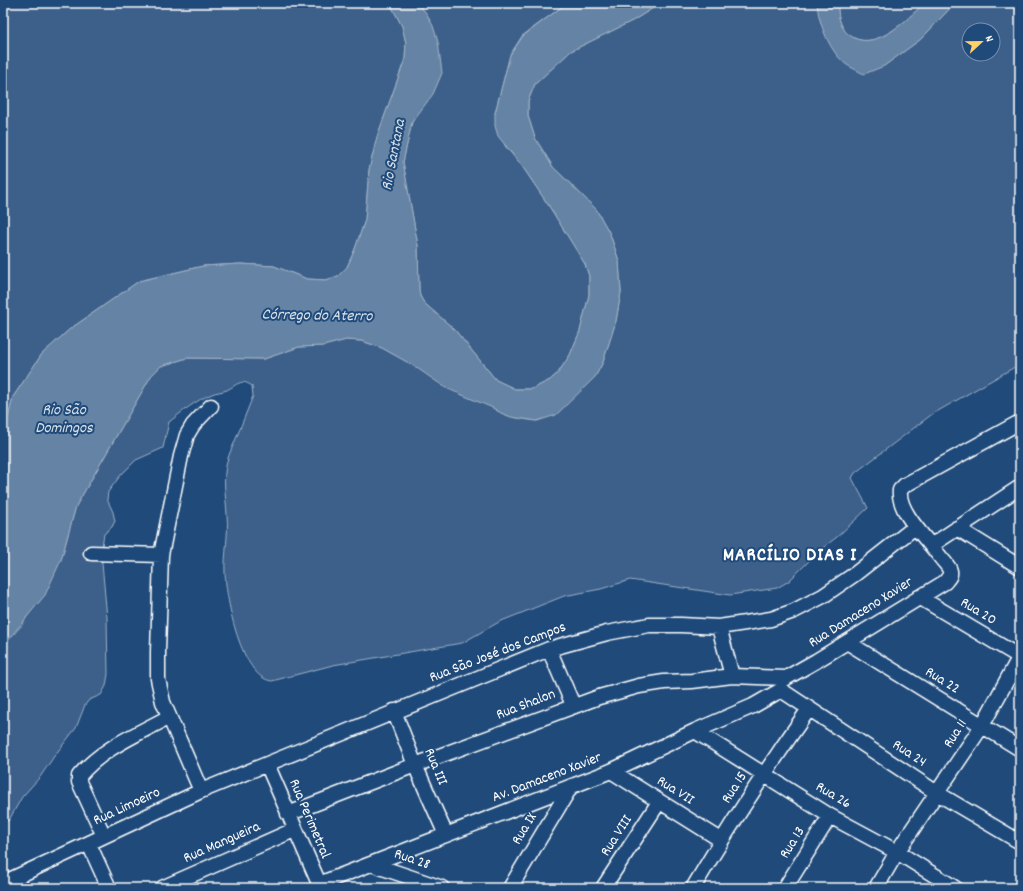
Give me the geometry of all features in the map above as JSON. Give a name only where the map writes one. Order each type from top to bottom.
[{"type":"street","points":[[201,791],[169,717],[160,691],[158,680],[161,555],[181,456],[187,435],[211,406]]},
{"type":"street","points":[[1020,422],[905,485],[900,490],[900,497],[904,509],[916,527],[932,545],[1020,487]]},
{"type":"street","name":"Rua São José dos Campos","points":[[267,764],[549,649],[607,633],[649,625],[719,627],[771,619],[794,611],[823,596],[855,574],[916,527]]},
{"type":"street","points":[[957,528],[1020,567]]},
{"type":"street","name":"Rua Damaceno Xavier","points":[[784,684],[847,642],[945,582],[949,577],[950,571],[932,545]]},
{"type":"street","points":[[91,553],[161,555]]},
{"type":"street","name":"Rua 20","points":[[919,597],[1020,656]]},
{"type":"street","points":[[719,627],[732,676]]},
{"type":"street","name":"Rua 22","points":[[847,642],[1020,749]]},
{"type":"street","points":[[549,649],[573,705]]},
{"type":"street","name":"Rua 11","points":[[876,888],[897,852],[982,726],[1020,656]]},
{"type":"street","name":"Rua Shalon","points":[[288,814],[573,705],[639,686],[664,682],[692,681],[732,676],[784,684]]},
{"type":"street","name":"Rua 24","points":[[784,684],[809,709],[937,793],[1020,842]]},
{"type":"street","name":"Av. Damaceno Xavier","points":[[320,886],[371,864],[611,771],[695,731],[753,706],[784,684]]},
{"type":"street","name":"Rua 15","points":[[693,888],[764,774],[809,709]]},
{"type":"street","name":"Rua III","points":[[394,711],[415,765],[446,835]]},
{"type":"street","points":[[104,836],[79,782],[79,776],[92,761],[119,743],[169,717]]},
{"type":"street","name":"Rua 26","points":[[695,731],[830,816],[897,852],[955,888]]},
{"type":"street","name":"Rua Limoeiro","points":[[3,883],[201,791],[267,764]]},
{"type":"street","name":"Rua Perimetral","points":[[267,764],[294,830],[320,886]]},
{"type":"street","name":"Rua VII","points":[[611,771],[722,840]]},
{"type":"street","name":"Rua IX","points":[[510,888],[570,788]]},
{"type":"street","name":"Rua VIII","points":[[603,888],[659,802]]},
{"type":"street","name":"Rua 13","points":[[785,888],[830,816]]},
{"type":"street","name":"Rua Mangueira","points":[[162,888],[294,830]]},
{"type":"street","points":[[89,844],[109,888]]},
{"type":"street","name":"Rua 28","points":[[371,864],[442,888]]},
{"type":"shaded area","points":[[3,3],[387,3],[393,9],[402,26],[406,43],[405,59],[377,137],[369,170],[365,220],[347,267],[338,276],[326,280],[307,279],[274,266],[241,264],[203,266],[139,281],[70,329],[42,354],[13,397],[3,440]]},
{"type":"shaded area","points":[[417,3],[567,3],[522,36],[510,55],[495,113],[505,146],[522,166],[549,206],[585,264],[589,276],[589,295],[580,331],[570,355],[558,373],[550,380],[532,389],[515,389],[496,380],[454,329],[424,303],[420,296],[418,246],[403,162],[412,122],[418,113],[426,13]]},
{"type":"shaded area","points":[[661,3],[817,3],[821,23],[826,35],[884,66],[921,39],[955,3],[1020,3],[1020,364],[931,415],[855,473],[852,478],[868,508],[837,537],[820,550],[789,581],[777,588],[730,595],[630,580],[601,589],[564,596],[499,622],[462,643],[333,665],[272,681],[261,677],[252,667],[237,636],[228,600],[225,573],[227,522],[225,475],[227,461],[253,396],[252,386],[242,382],[227,390],[214,393],[189,406],[169,422],[163,448],[136,460],[120,476],[108,492],[107,499],[115,521],[112,527],[104,534],[101,552],[107,618],[108,674],[106,686],[101,695],[89,700],[85,705],[76,728],[40,777],[22,797],[9,820],[3,824],[3,646],[22,625],[61,560],[76,506],[151,376],[161,366],[187,358],[264,359],[299,347],[323,346],[346,340],[362,341],[382,348],[503,414],[537,421],[595,377],[603,362],[616,321],[621,292],[619,261],[610,234],[596,209],[553,167],[535,138],[528,116],[528,101],[535,84],[571,51],[634,20]]},
{"type":"shaded area","points":[[838,3],[924,3],[889,33],[879,38],[868,40],[858,39],[845,31],[840,20]]},
{"type":"water","name":"Rio São Domingos","points":[[387,3],[417,3],[426,13],[433,26],[438,42],[442,73],[433,94],[412,122],[403,162],[418,246],[420,296],[424,303],[454,329],[496,380],[515,389],[532,389],[550,380],[558,373],[570,355],[580,331],[589,295],[589,276],[585,264],[549,206],[522,166],[498,136],[495,126],[495,113],[510,55],[523,36],[567,3],[661,3],[634,20],[571,51],[535,84],[528,101],[528,116],[535,138],[553,167],[596,209],[610,234],[619,261],[621,292],[616,321],[603,362],[595,377],[556,415],[537,421],[511,417],[446,388],[414,366],[382,348],[362,341],[346,340],[323,346],[299,347],[264,359],[187,358],[161,366],[151,376],[76,506],[61,560],[45,595],[3,646],[3,440],[13,397],[42,354],[70,329],[139,281],[203,266],[241,264],[274,266],[307,279],[326,280],[338,276],[347,267],[365,220],[369,170],[377,137],[405,59],[406,43],[402,26],[393,9]]},
{"type":"water","points":[[817,3],[838,3],[840,20],[845,31],[858,39],[868,40],[879,38],[889,33],[924,3],[955,3],[921,39],[884,66],[864,74],[847,65],[835,53],[822,28]]},
{"type":"district","name":"MARCÍLIO DIAS I","points":[[790,556]]},
{"type":"water label","name":"Rio Santana","points":[[394,155]]},
{"type":"water label","name":"Córrego do Aterro","points":[[317,316]]}]
